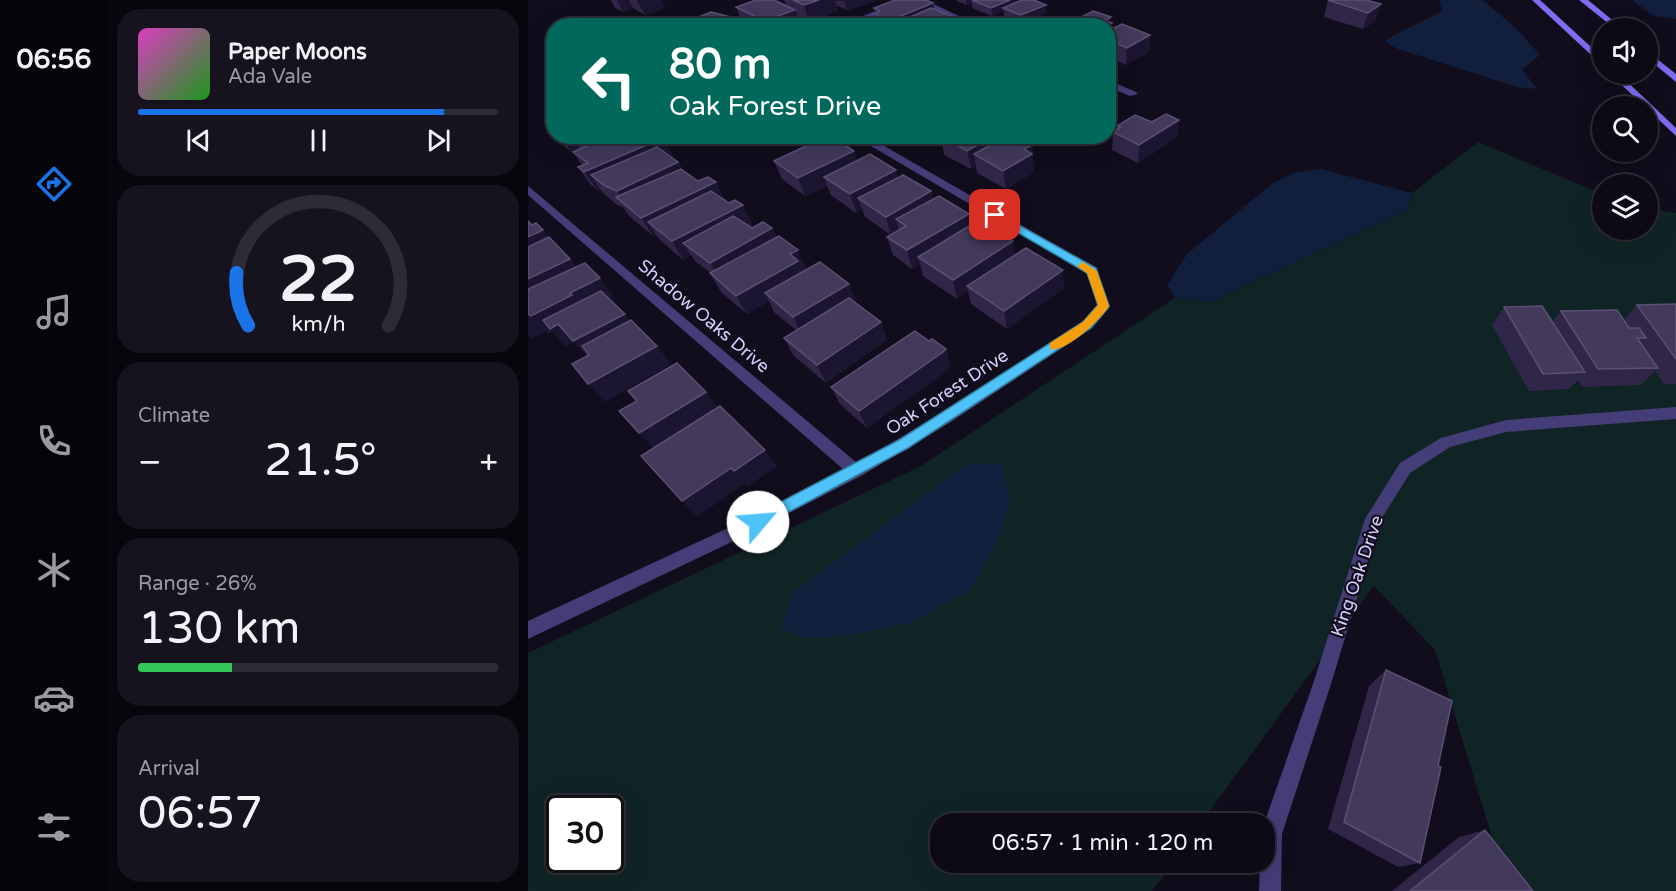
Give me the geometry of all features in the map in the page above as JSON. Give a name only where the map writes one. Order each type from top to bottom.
[{"type":"main road","points":[[1536,0],[1592,53]]},
{"type":"main road","points":[[1583,0],[1606,18]]},
{"type":"main road","points":[[1658,63],[1676,79]]},
{"type":"main road","points":[[1625,84],[1676,133]]},
{"type":"street","points":[[863,18],[909,0]]},
{"type":"street","points":[[919,0],[958,18]]},
{"type":"street","points":[[1116,87],[1132,94]]},
{"type":"street","name":"Oak Forest Drive","points":[[528,630],[718,542],[904,444],[1087,325],[1104,306],[1092,271],[873,144]]},
{"type":"street","name":"Shadow Oaks Drive","points":[[528,189],[856,471]]},
{"type":"street","name":"King Oak Drive","points":[[1270,891],[1271,834],[1323,681],[1373,519],[1405,468],[1446,442],[1506,426],[1676,413]]},
{"type":"green space","points":[[1478,142],[1592,190],[1592,240],[1658,240],[1658,210],[1676,213],[1676,891],[1515,891],[1496,850],[1435,650],[1374,586],[1208,813],[930,813],[930,873],[1166,873],[1152,891],[528,891],[528,653],[921,466],[1175,298],[1210,302],[1407,210],[1412,193]]},
{"type":"water","points":[[1439,0],[1483,0],[1518,30],[1540,55],[1522,69],[1537,89],[1517,87],[1395,48],[1385,41],[1442,11]]},
{"type":"water","points":[[1632,0],[1676,0],[1676,19],[1653,16]]},
{"type":"water","points":[[1321,169],[1412,193],[1407,210],[1210,302],[1175,298],[1167,285],[1187,254],[1273,183],[1296,172]]},
{"type":"water","points":[[967,463],[1001,464],[1010,498],[1001,534],[970,590],[910,623],[846,636],[808,638],[780,628],[793,593]]},
{"type":"building","points":[[756,0],[774,0],[795,10],[772,18],[758,18],[736,7]]},
{"type":"building","points":[[793,0],[819,0],[804,5]]},
{"type":"building","points":[[895,0],[926,0],[933,3],[896,18],[883,18],[875,14],[880,11],[874,8]]},
{"type":"building","points":[[972,0],[1010,0],[991,8]]},
{"type":"building","points":[[1022,0],[1034,0],[1046,5],[1021,15],[1003,8]]},
{"type":"building","points":[[1328,0],[1366,0],[1381,4],[1368,13]]},
{"type":"building","points":[[931,8],[956,18],[907,18]]},
{"type":"building","points":[[1093,11],[1111,17],[1110,18],[1080,18]]},
{"type":"building","points":[[711,12],[735,18],[696,18]]},
{"type":"building","points":[[1122,24],[1150,35],[1127,48],[1116,45],[1116,27]]},
{"type":"building","points":[[1166,114],[1179,120],[1139,145],[1116,134],[1116,130],[1121,127],[1117,126],[1135,115],[1152,122]]},
{"type":"building","points":[[591,144],[649,144],[584,172],[578,167],[588,163],[573,152]]},
{"type":"building","points":[[810,144],[843,144],[854,151],[798,178],[774,161]]},
{"type":"building","points":[[955,144],[980,144],[967,151]]},
{"type":"building","points":[[992,144],[1032,145],[1024,149],[1032,154],[1003,171],[974,154]]},
{"type":"building","points":[[657,147],[678,162],[617,191],[605,186],[591,175]]},
{"type":"building","points":[[870,154],[896,170],[850,194],[824,177]]},
{"type":"building","points":[[681,169],[698,181],[708,177],[716,182],[641,218],[616,197]]},
{"type":"building","points":[[903,175],[931,191],[886,217],[858,198]]},
{"type":"building","points":[[711,191],[729,203],[735,200],[743,205],[672,241],[648,222]]},
{"type":"building","points":[[939,196],[969,214],[907,250],[887,237],[906,226],[896,219]]},
{"type":"building","points":[[733,216],[752,228],[763,222],[772,228],[710,263],[683,243]]},
{"type":"building","points":[[979,220],[1013,241],[953,280],[918,257]]},
{"type":"building","points":[[528,221],[532,225],[536,223],[543,230],[528,237]]},
{"type":"building","points":[[779,236],[798,250],[790,254],[798,261],[736,296],[710,273]]},
{"type":"building","points":[[549,237],[570,259],[528,279],[528,247]]},
{"type":"building","points":[[1026,248],[1063,270],[1004,311],[967,286]]},
{"type":"building","points":[[820,262],[849,284],[793,317],[765,293]]},
{"type":"building","points":[[585,263],[600,278],[531,316],[528,314],[528,289]]},
{"type":"building","points":[[601,291],[625,314],[573,341],[558,324],[550,329],[543,320]]},
{"type":"building","points":[[849,298],[881,322],[817,365],[784,338]]},
{"type":"building","points":[[1676,304],[1676,359],[1637,305]]},
{"type":"building","points":[[1542,306],[1585,372],[1543,374],[1504,307]]},
{"type":"building","points":[[1617,310],[1629,328],[1639,328],[1646,338],[1637,338],[1658,368],[1598,369],[1561,311]]},
{"type":"building","points":[[631,320],[657,346],[588,384],[572,364],[589,355],[582,346]]},
{"type":"building","points":[[915,331],[946,349],[859,411],[831,387]]},
{"type":"building","points":[[677,363],[706,392],[639,433],[619,411],[637,401],[628,391]]},
{"type":"building","points":[[720,406],[765,450],[734,471],[731,468],[682,501],[641,456]]},
{"type":"building","points":[[1386,670],[1452,701],[1438,766],[1441,767],[1420,863],[1344,822]]},
{"type":"building","points":[[1485,830],[1533,891],[1410,891]]},
{"type":"slow traffic","points":[[1054,346],[1087,325],[1104,306],[1092,271],[1083,266]]},
{"type":"route","points":[[758,522],[904,444],[1087,325],[1104,306],[1092,271],[995,215]]}]
